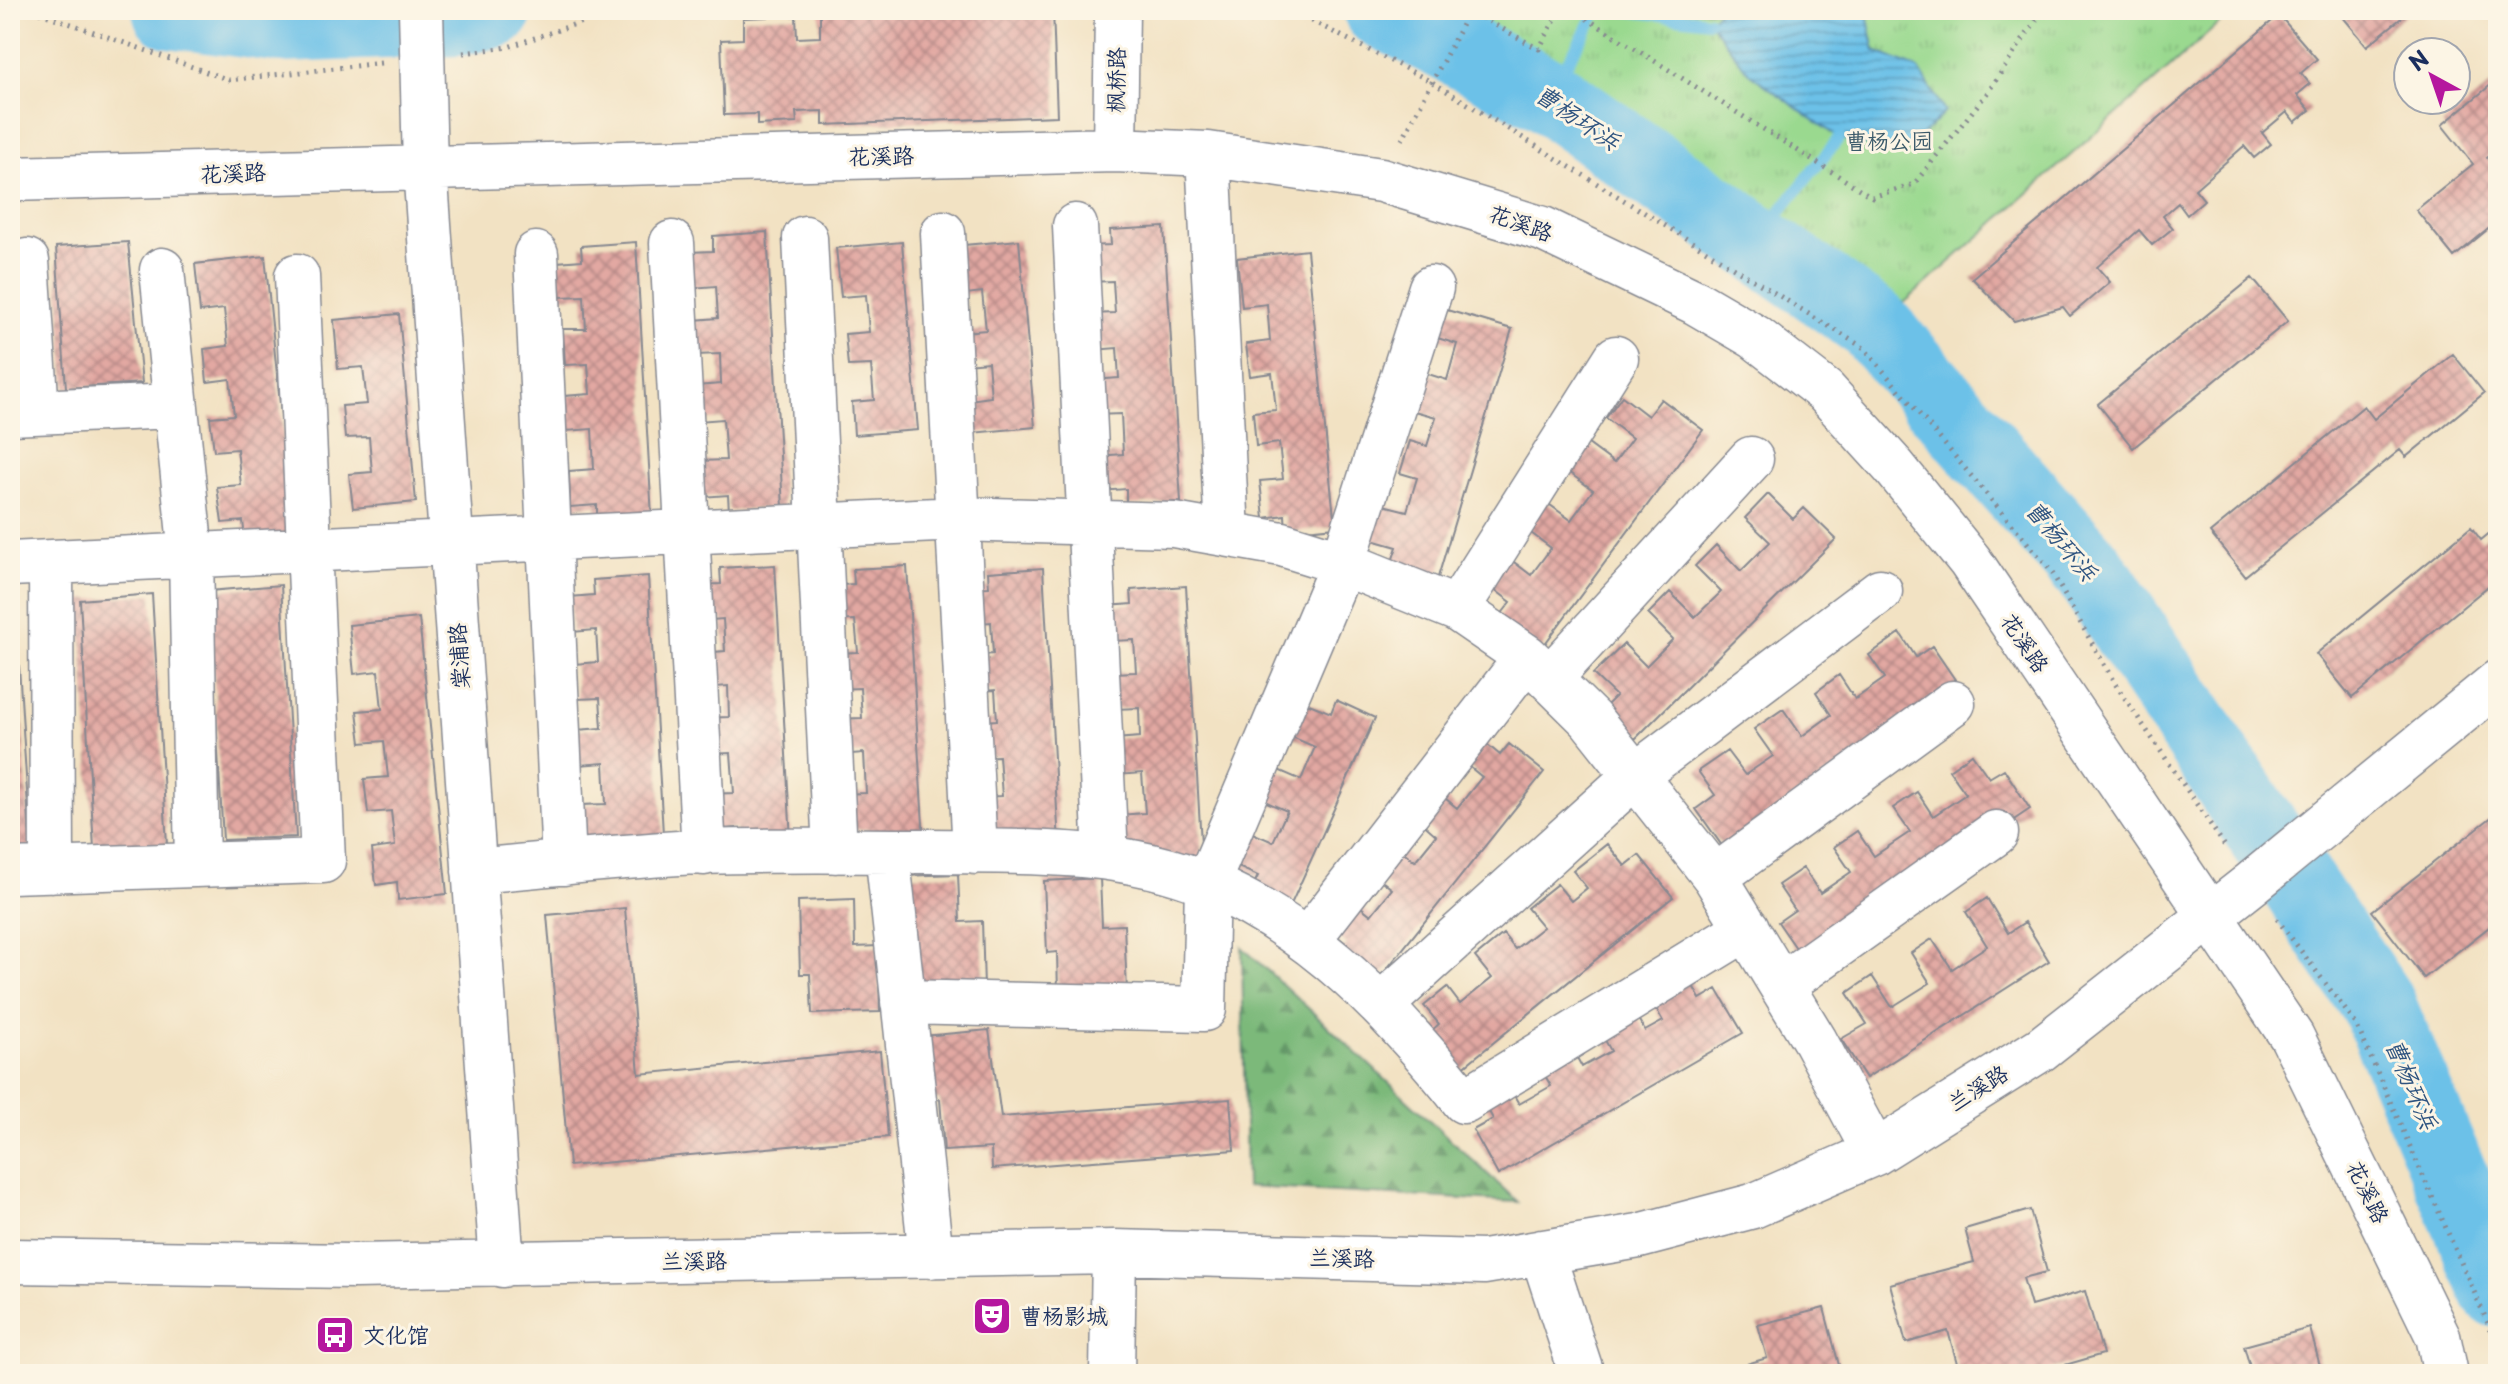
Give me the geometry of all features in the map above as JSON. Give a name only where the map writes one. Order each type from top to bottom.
[{"type":"street","name":"枫桥路","points":[[1115,150],[1117,10]]},
{"type":"street","name":"棠浦路","points":[[422,38],[425,167],[502,1265]]},
{"type":"street","name":"花溪路","points":[[10,179],[1115,150],[1208,154],[1381,180],[1543,229],[1607,259],[1755,337],[1825,391],[1894,467],[1970,561],[2208,918],[2292,1037],[2438,1336],[2446,1374]]},
{"type":"street","points":[[1208,154],[1227,533]]},
{"type":"street","points":[[1075,226],[1106,856]]},
{"type":"street","points":[[943,233],[975,852]]},
{"type":"street","points":[[805,238],[835,851]]},
{"type":"street","points":[[672,243],[704,853]]},
{"type":"street","points":[[536,254],[564,863]]},
{"type":"street","points":[[27,261],[24,412],[175,406]]},
{"type":"street","points":[[162,270],[191,555],[197,865]]},
{"type":"street","points":[[297,276],[309,549],[323,861],[31,871],[30,563],[309,549],[451,541],[550,537],[686,529],[958,519],[1090,520],[1174,525],[1227,533],[1343,563],[1457,609],[1538,668],[1637,774],[1715,877],[1815,1041],[1875,1153]]},
{"type":"street","points":[[903,1002],[1204,1009],[1207,884],[1343,563],[1431,288]]},
{"type":"street","points":[[1457,609],[1616,358]]},
{"type":"street","points":[[1307,941],[1538,668],[1751,459]]},
{"type":"street","points":[[1381,1005],[1637,774],[1880,591]]},
{"type":"street","name":"兰溪路","points":[[10,1261],[502,1265],[1114,1252],[1484,1262],[1639,1236],[1753,1206],[1875,1153],[2041,1049],[2251,884],[2498,682]]},
{"type":"street","points":[[1715,877],[1953,703]]},
{"type":"street","points":[[1782,985],[1996,833]]},
{"type":"street","points":[[887,851],[931,1256]]},
{"type":"street","points":[[474,871],[704,853],[887,851],[1106,856],[1207,884],[1263,912],[1307,941],[1381,1005],[1464,1101],[1747,928]]},
{"type":"street","points":[[1112,1374],[1114,1252]]},
{"type":"street","points":[[1542,1252],[1582,1374]]},
{"type":"path","points":[[32,10],[229,80],[422,38],[508,47],[617,10]]},
{"type":"path","points":[[1381,180],[1468,11],[1539,49],[1560,10]]},
{"type":"path","points":[[1573,10],[1872,197],[1914,184],[1988,92],[2043,10]]},
{"type":"path","points":[[2251,884],[2356,1024],[2498,1346]]},
{"type":"green space","name":"曹杨公园","points":[[1424,10],[2213,10],[2222,21],[1904,303],[1461,28]]},
{"type":"green space","points":[[1242,947],[1518,1202],[1246,1187]]},
{"type":"water","points":[[1720,10],[1866,10],[1875,51],[1919,69],[1945,112],[1902,155],[1839,138],[1750,74],[1709,21]]},
{"type":"building","points":[[820,10],[1053,10],[1057,116],[823,125],[823,111],[796,112],[797,123],[757,125],[757,114],[724,115],[721,40],[743,39],[743,18],[796,16],[797,38],[820,37]]},
{"type":"building","points":[[2337,10],[2411,10],[2367,46]]},
{"type":"building","points":[[2279,15],[2317,59],[2301,73],[2310,84],[2297,95],[2310,110],[2295,122],[2287,112],[2262,133],[2271,144],[2254,158],[2244,146],[2195,189],[2204,200],[2187,215],[2178,203],[2163,216],[2173,228],[2152,245],[2139,230],[2097,267],[2110,282],[2070,316],[2063,307],[2014,321],[1972,278]]},
{"type":"building","points":[[2498,79],[2498,149],[2487,158],[2498,171],[2498,221],[2454,257],[2416,210],[2473,164],[2442,125],[2453,116],[2472,116],[2472,100]]},
{"type":"building","points":[[1164,227],[1181,502],[1126,505],[1126,489],[1100,491],[1097,456],[1123,454],[1121,414],[1095,415],[1093,380],[1119,378],[1117,348],[1094,350],[1092,314],[1115,313],[1113,281],[1088,282],[1086,246],[1111,245],[1110,230]]},
{"type":"building","points":[[767,232],[783,507],[729,511],[728,495],[702,497],[700,461],[726,460],[723,419],[698,421],[696,386],[721,384],[720,354],[696,355],[694,320],[718,318],[716,286],[691,288],[689,252],[713,251],[713,236]]},
{"type":"building","points":[[1019,240],[1035,427],[972,433],[969,400],[991,397],[988,362],[965,364],[962,332],[986,330],[982,292],[958,295],[953,246]]},
{"type":"building","points":[[128,242],[142,383],[66,388],[56,247]]},
{"type":"building","points":[[636,242],[652,517],[597,521],[597,505],[570,507],[569,471],[594,469],[592,429],[566,431],[564,396],[590,394],[588,364],[565,365],[563,329],[586,329],[584,296],[560,297],[557,262],[582,260],[581,246]]},
{"type":"building","points":[[902,242],[918,430],[854,435],[852,402],[874,400],[871,365],[848,366],[845,334],[869,332],[866,295],[841,297],[836,248]]},
{"type":"building","points":[[1307,250],[1335,527],[1286,532],[1285,515],[1264,518],[1260,481],[1283,479],[1279,443],[1256,446],[1253,412],[1276,410],[1272,373],[1250,376],[1246,344],[1270,341],[1267,304],[1242,307],[1237,258]]},
{"type":"building","points":[[265,256],[293,533],[245,538],[243,521],[222,523],[217,487],[241,485],[237,449],[214,451],[210,417],[234,415],[230,379],[207,382],[204,349],[228,346],[224,309],[200,312],[195,264]]},
{"type":"building","points":[[2252,278],[2288,321],[2133,448],[2098,404]]},
{"type":"building","points":[[1440,308],[1512,329],[1436,584],[1389,570],[1397,547],[1369,539],[1379,504],[1407,511],[1417,478],[1400,473],[1410,441],[1427,446],[1436,417],[1414,411],[1425,373],[1447,380],[1457,344],[1431,336]]},
{"type":"building","points":[[399,314],[416,502],[353,508],[349,474],[372,472],[369,437],[345,438],[342,406],[367,404],[363,367],[338,369],[334,320]]},
{"type":"building","points":[[2453,354],[2484,393],[2406,457],[2400,450],[2245,576],[2210,533],[2364,406],[2374,419]]},
{"type":"building","points":[[1622,396],[1648,416],[1661,399],[1703,430],[1538,653],[1496,621],[1511,602],[1482,580],[1502,553],[1531,575],[1551,548],[1523,527],[1543,500],[1571,520],[1593,490],[1564,469],[1584,441],[1614,463],[1632,438],[1606,418]]},
{"type":"building","points":[[1768,494],[1793,519],[1804,508],[1836,539],[1635,739],[1604,708],[1616,696],[1593,674],[1624,644],[1646,666],[1673,639],[1648,614],[1670,592],[1695,617],[1721,592],[1695,566],[1716,545],[1741,571],[1770,542],[1745,518]]},
{"type":"building","points":[[2498,526],[2498,578],[2352,698],[2316,654],[2471,527],[2481,540]]},
{"type":"building","points":[[775,565],[791,840],[737,844],[736,828],[710,830],[708,794],[734,793],[731,753],[706,754],[703,718],[729,717],[728,686],[704,688],[702,653],[725,651],[723,619],[699,621],[697,585],[721,584],[720,568]]},
{"type":"building","points":[[907,566],[924,841],[869,845],[868,829],[842,830],[840,794],[866,793],[864,753],[838,755],[836,719],[862,718],[860,688],[836,689],[835,653],[858,652],[855,620],[831,621],[829,586],[854,584],[853,569]]},
{"type":"building","points":[[1043,568],[1059,844],[978,833],[976,797],[1002,796],[999,756],[974,757],[971,722],[997,720],[995,690],[972,692],[970,656],[993,654],[991,622],[967,624],[965,588],[989,587],[988,572]]},
{"type":"building","points":[[648,576],[664,851],[583,841],[581,805],[606,804],[604,763],[579,765],[577,730],[602,728],[600,698],[577,699],[575,664],[598,662],[596,630],[572,632],[570,597],[594,595],[593,580]]},
{"type":"building","points":[[281,585],[296,837],[223,840],[209,591]]},
{"type":"building","points":[[1186,586],[1202,861],[1121,850],[1119,815],[1145,813],[1142,773],[1117,775],[1115,739],[1140,737],[1139,708],[1115,709],[1113,673],[1136,672],[1134,640],[1110,641],[1108,606],[1132,604],[1131,590]]},
{"type":"building","points":[[152,594],[167,845],[94,849],[80,600]]},
{"type":"building","points":[[10,603],[15,603],[31,855],[10,855]]},
{"type":"building","points":[[419,618],[447,894],[398,900],[397,882],[376,885],[372,849],[395,846],[391,811],[368,813],[364,779],[388,777],[384,741],[361,743],[357,711],[382,709],[378,671],[354,674],[349,625]]},
{"type":"building","points":[[1900,633],[1916,657],[1932,646],[1958,684],[1723,847],[1696,809],[1715,795],[1698,771],[1727,751],[1745,775],[1773,756],[1754,729],[1783,709],[1802,736],[1831,715],[1816,692],[1839,675],[1855,699],[1885,678],[1869,655]]},
{"type":"building","points":[[1336,700],[1375,718],[1288,911],[1249,894],[1258,876],[1227,862],[1241,828],[1273,842],[1287,811],[1262,800],[1276,769],[1301,780],[1315,747],[1292,737],[1307,703],[1331,713]]},
{"type":"building","points":[[1477,736],[1500,755],[1509,744],[1544,772],[1370,990],[1334,961],[1347,944],[1323,925],[1346,895],[1371,915],[1392,889],[1369,871],[1391,842],[1415,861],[1436,835],[1413,815],[1434,789],[1457,808],[1482,777],[1459,758]]},
{"type":"building","points":[[1972,754],[1989,778],[2004,769],[2030,809],[1805,961],[1778,922],[1795,910],[1778,885],[1803,868],[1820,893],[1851,872],[1834,847],[1857,831],[1874,856],[1910,832],[1893,808],[1917,792],[1933,816],[1966,794],[1949,770]]},
{"type":"building","points":[[2498,812],[2498,920],[2424,978],[2372,911]]},
{"type":"building","points":[[1607,844],[1625,866],[1639,855],[1673,897],[1451,1077],[1421,1040],[1439,1024],[1424,1006],[1447,987],[1460,1004],[1492,978],[1475,957],[1503,934],[1515,949],[1543,927],[1527,908],[1557,884],[1571,901],[1587,888],[1573,871]]},
{"type":"building","points":[[958,874],[960,922],[982,921],[984,987],[916,989],[903,876]]},
{"type":"building","points":[[1100,878],[1102,926],[1124,925],[1127,991],[1058,993],[1057,952],[1047,953],[1044,881]]},
{"type":"building","points":[[1987,898],[2008,933],[2025,922],[2049,961],[1866,1078],[1841,1039],[1867,1024],[1847,993],[1872,976],[1892,1007],[1930,983],[1911,953],[1932,939],[1952,969],[1987,946],[1966,912]]},
{"type":"building","points":[[854,899],[855,947],[878,946],[880,1012],[812,1014],[810,974],[800,974],[798,901]]},
{"type":"building","points":[[625,908],[639,1074],[880,1051],[888,1137],[569,1166],[547,915]]},
{"type":"building","points":[[1689,978],[1700,999],[1717,989],[1743,1033],[1498,1175],[1473,1130],[1493,1119],[1483,1100],[1508,1085],[1519,1104],[1551,1086],[1537,1062],[1569,1043],[1582,1067],[1611,1051],[1599,1029],[1633,1010],[1645,1031],[1663,1021],[1651,1000]]},
{"type":"building","points":[[989,1030],[1001,1117],[1230,1099],[1234,1150],[992,1169],[991,1148],[944,1151],[940,1099],[928,1100],[923,1036]]},
{"type":"building","points":[[2030,1210],[2047,1272],[2023,1278],[2031,1306],[2085,1291],[2103,1354],[2034,1374],[1960,1374],[1948,1331],[1906,1343],[1890,1284],[1974,1262],[1965,1229]]},
{"type":"building","points":[[1824,1308],[1840,1369],[1822,1374],[1713,1374],[1767,1358],[1758,1325]]},
{"type":"building","points":[[2310,1328],[2322,1374],[2252,1374],[2244,1346]]},
{"type":"waterway","name":"曹杨环浜","points":[[170,10],[284,25],[459,18],[495,10]]},
{"type":"waterway","name":"曹杨环浜","points":[[1381,10],[1548,95],[1872,324],[2090,571],[2378,1005],[2498,1290]]},
{"type":"waterway","points":[[1548,95],[1598,10]]},
{"type":"waterway","points":[[1622,10],[1709,21]]},
{"type":"waterway","points":[[1756,242],[1839,138]]},
{"type":"place","name":"曹杨影城","points":[[992,1316]]},
{"type":"place","name":"文化馆","points":[[335,1335]]}]
